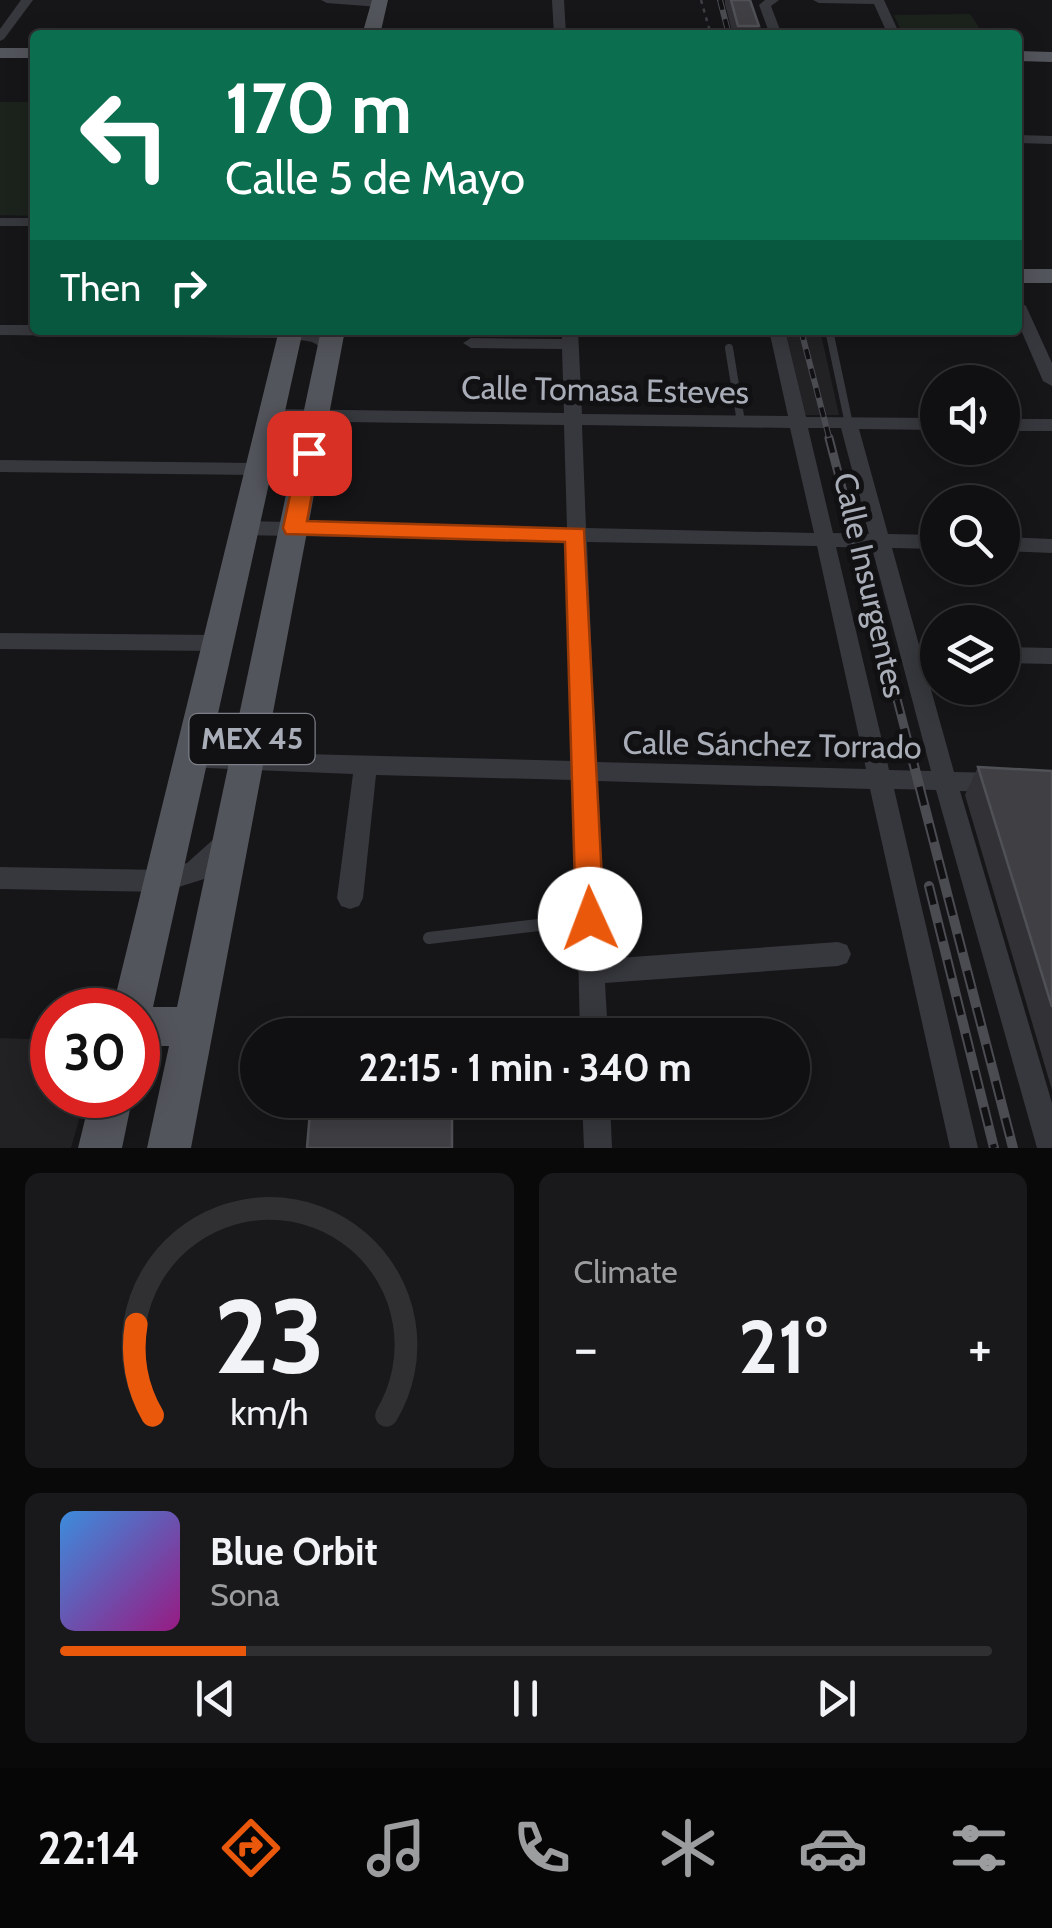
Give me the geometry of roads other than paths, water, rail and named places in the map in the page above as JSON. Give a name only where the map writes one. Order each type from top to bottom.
[{"type":"main road","points":[[372,30],[380,2]]},
{"type":"main road","points":[[0,56],[30,56]]},
{"type":"main road","points":[[1022,60],[1052,60]]},
{"type":"main road","points":[[1022,276],[1052,276]]},
{"type":"main road","name":"MEX 45","points":[[137,988],[290,335]]},
{"type":"main road","name":"MEX 45","points":[[169,1148],[332,339]]},
{"type":"main road","points":[[160,1027],[194,1026]]},
{"type":"main road","points":[[100,1148],[107,1118]]},
{"type":"street","points":[[0,36],[26,0]]},
{"type":"street","points":[[327,0],[380,2]]},
{"type":"street","points":[[558,0],[560,30]]},
{"type":"street","points":[[770,0],[765,4],[774,30]]},
{"type":"street","points":[[819,0],[878,0],[892,30]]},
{"type":"street","points":[[1022,139],[1052,140]]},
{"type":"street","points":[[0,222],[30,222]]},
{"type":"street","points":[[1022,315],[1052,381]]},
{"type":"street","points":[[0,330],[30,330]]},
{"type":"street","points":[[304,335],[332,339]]},
{"type":"street","name":"Calle Insurgentes","points":[[779,335],[964,1148]]},
{"type":"street","points":[[471,343],[570,337],[593,1018]]},
{"type":"street","name":"Calle Tomasa Esteves","points":[[272,415],[920,424]]},
{"type":"street","name":"Calle Insurgentes","points":[[849,424],[1051,1148]]},
{"type":"street","points":[[1020,425],[1052,426]]},
{"type":"street","points":[[0,466],[259,469]]},
{"type":"street","points":[[245,528],[920,542]]},
{"type":"street","points":[[1020,545],[1052,546]]},
{"type":"street","points":[[0,641],[218,643]]},
{"type":"street","points":[[911,653],[920,653]]},
{"type":"street","points":[[1020,655],[1052,656]]},
{"type":"street","name":"Calle Sánchez Torrado","points":[[191,760],[1052,784]]},
{"type":"street","points":[[350,898],[365,766]]},
{"type":"street","points":[[0,878],[163,881],[209,862],[221,850],[235,824]]},
{"type":"street","points":[[592,972],[838,954]]},
{"type":"street","points":[[597,1118],[598,1148]]},
{"type":"lane","points":[[830,335],[849,424]]},
{"type":"lane","points":[[730,348],[740,422]]},
{"type":"lane","points":[[428,938],[590,919]]},
{"type":"railway","points":[[720,0],[728,30]]},
{"type":"railway","points":[[802,335],[830,441]]},
{"type":"railway","points":[[829,438],[911,753]]},
{"type":"railway","points":[[910,750],[1013,1148]]},
{"type":"railway","points":[[929,886],[994,1148]]}]
